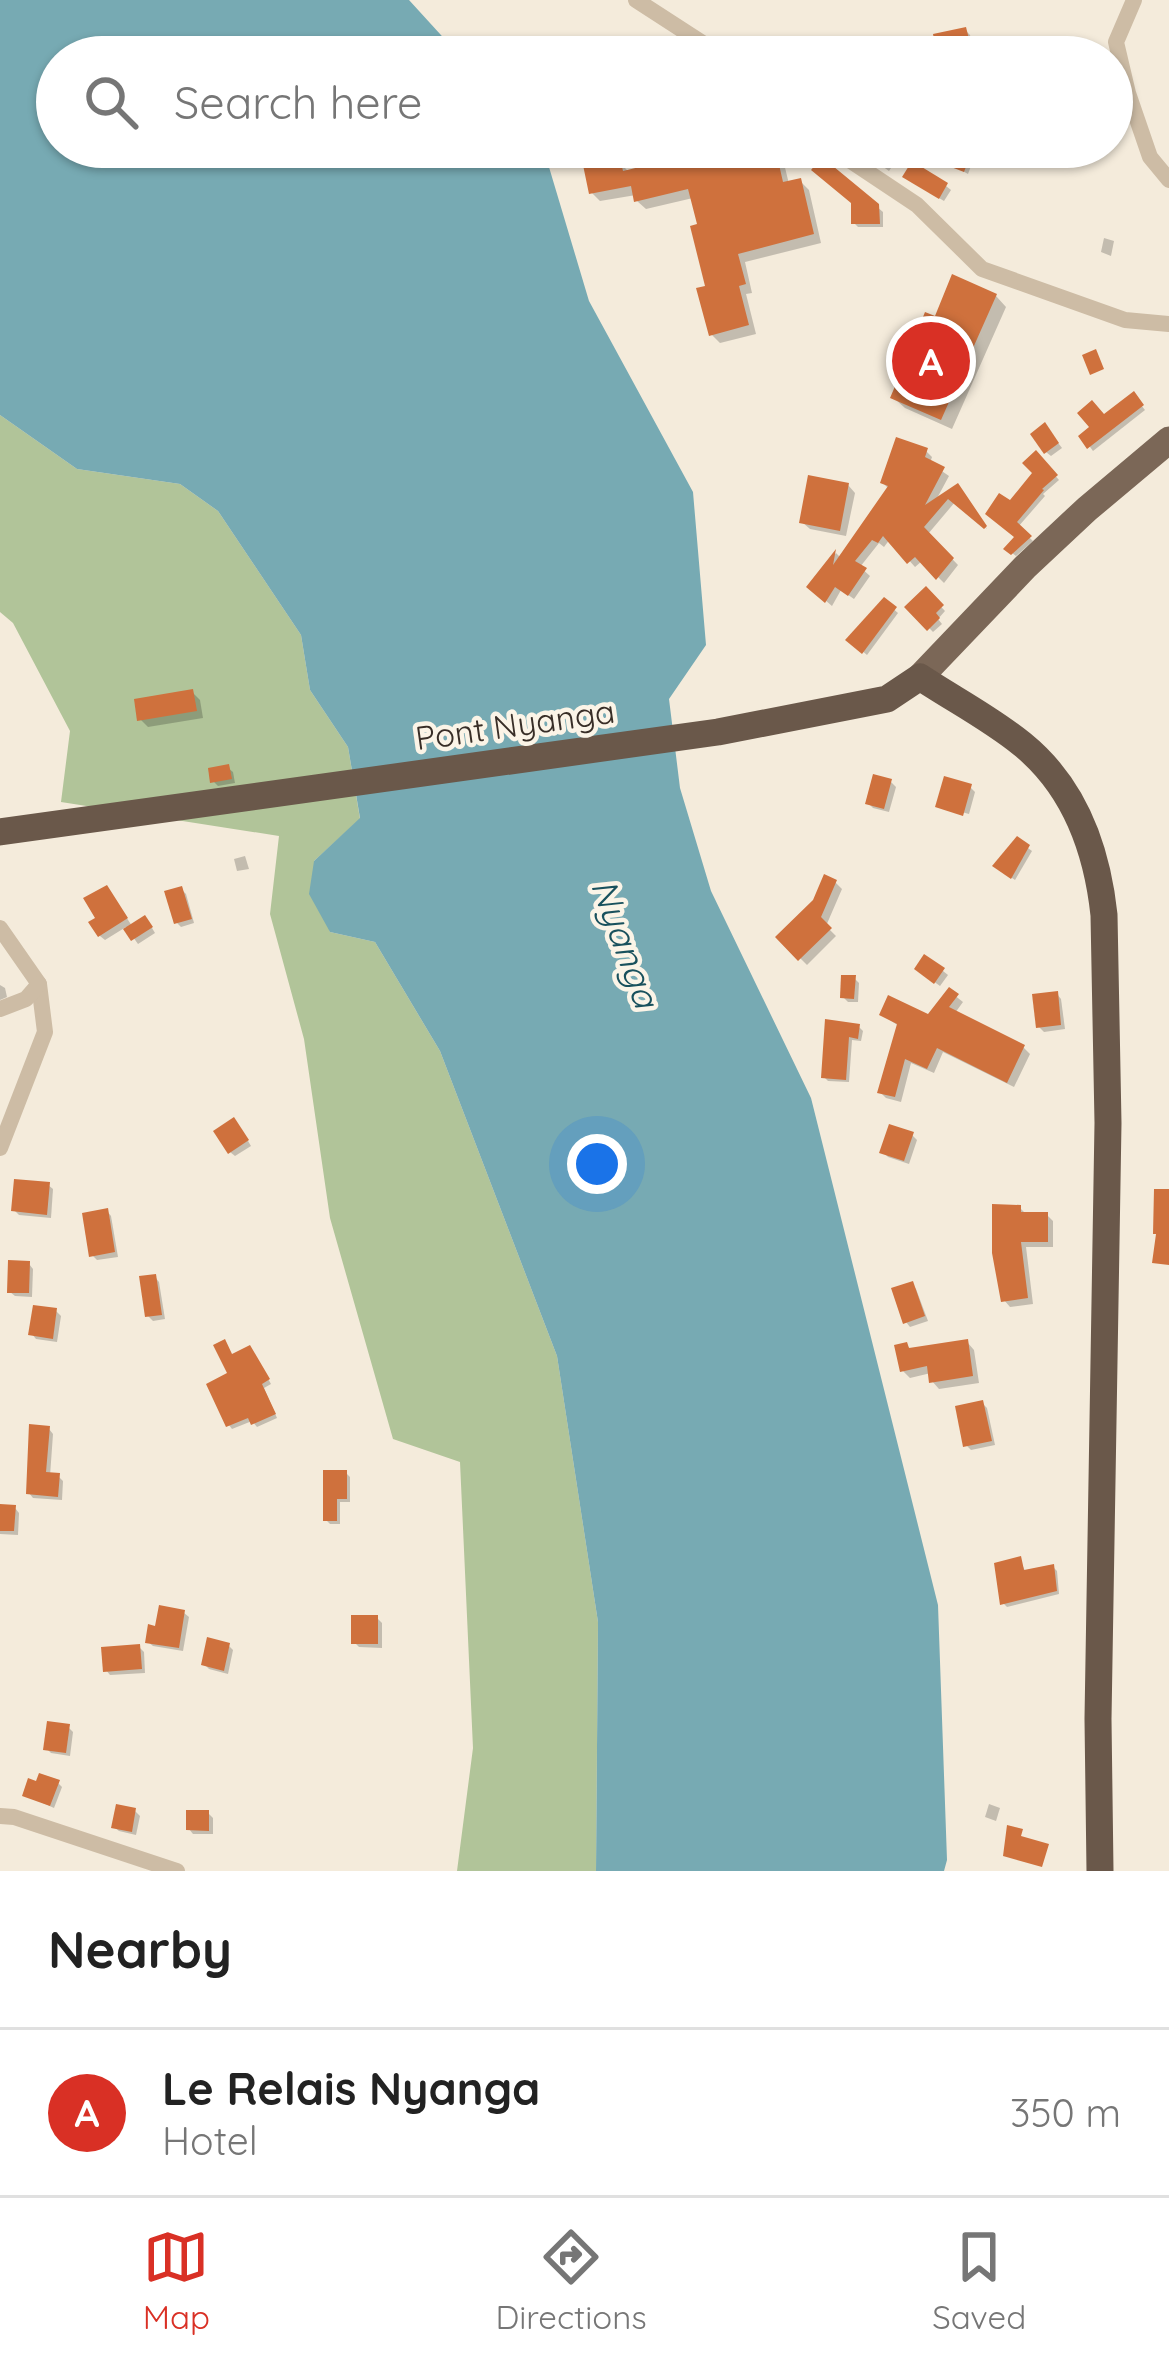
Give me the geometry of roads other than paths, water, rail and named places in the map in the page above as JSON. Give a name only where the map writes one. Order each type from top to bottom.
[{"type":"highway","name":"Pont Nyanga","points":[[0,832],[718,732],[886,699],[920,677]]},
{"type":"highway","points":[[920,677],[997,726],[1047,768],[1084,826],[1100,884],[1108,1124],[1098,1719],[1100,1871]]},
{"type":"main road","points":[[920,677],[1024,567],[1169,440]]},
{"type":"street","points":[[636,0],[692,36]]},
{"type":"street","points":[[1119,36],[1134,0]]},
{"type":"street","points":[[1133,108],[1150,157],[1169,180]]},
{"type":"street","points":[[862,168],[917,205],[982,269],[1125,320],[1169,324]]},
{"type":"street","points":[[0,928],[39,984],[45,1032],[0,1148]]},
{"type":"street","points":[[0,1009],[26,999],[39,984]]},
{"type":"street","points":[[0,1816],[177,1871]]},
{"type":"water","name":"Nyanga","points":[[0,0],[409,0],[442,36],[36,36],[36,168],[549,168],[589,301],[693,492],[706,645],[669,699],[680,788],[711,891],[811,1098],[938,1605],[944,1871],[596,1871],[598,1622],[557,1356],[440,1051],[375,942],[330,932],[309,894],[314,861],[360,818],[348,747],[310,690],[301,635],[218,511],[180,484],[77,469],[0,415]]},
{"type":"place","name":"Le Relais Nyanga","points":[[931,361]]}]
